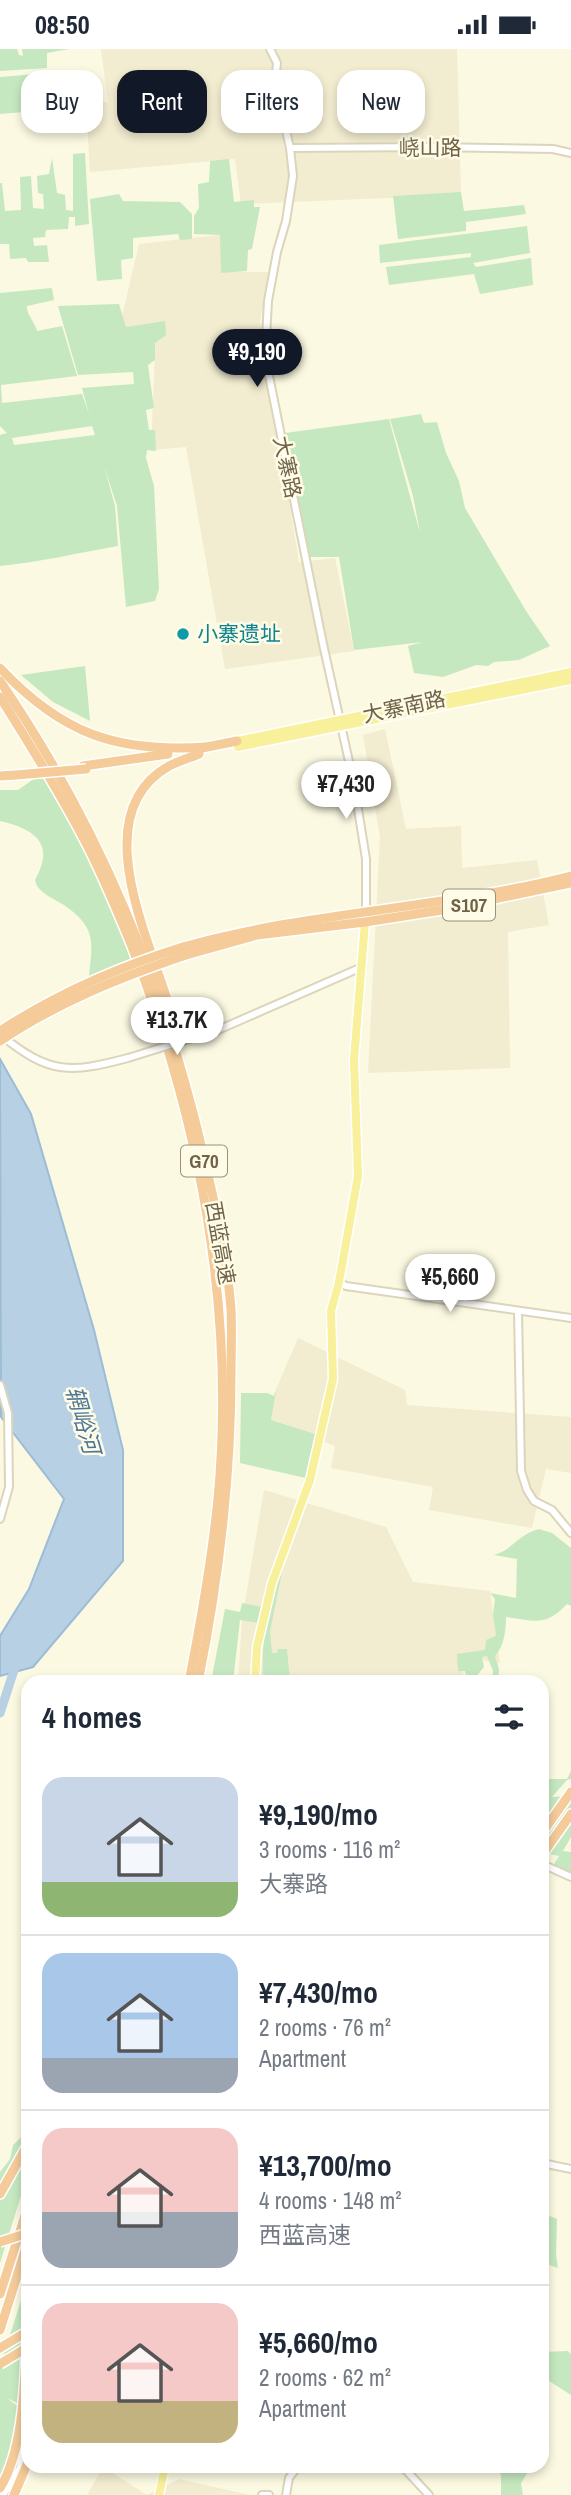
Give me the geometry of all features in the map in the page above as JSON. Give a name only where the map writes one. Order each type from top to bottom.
[{"type":"highway","points":[[0,668],[37,702],[73,725],[100,737],[147,748],[203,751]]},
{"type":"highway","name":"西蓝高速","points":[[0,681],[61,778],[121,895],[166,1016],[219,1225],[231,1310],[227,1500],[215,1601],[199,1675]]},
{"type":"highway","name":"西蓝高速","points":[[0,697],[87,844],[143,974],[169,1051],[211,1228],[219,1314],[222,1402],[218,1497],[206,1595],[190,1675]]},
{"type":"highway","points":[[0,704],[30,745]]},
{"type":"highway","points":[[0,774],[85,767],[237,744]]},
{"type":"highway","points":[[188,1096],[182,1057],[168,1002],[131,885],[126,837],[133,809],[151,781],[168,767],[203,751]]},
{"type":"highway","name":"S107","points":[[0,1033],[80,986],[127,966],[257,935],[365,918],[571,876]]},
{"type":"highway","name":"S107","points":[[365,918],[442,910],[571,883]]},
{"type":"highway","name":"S107","points":[[0,1041],[56,1007],[184,951]]},
{"type":"highway","points":[[549,1823],[571,1792]]},
{"type":"highway","points":[[549,1845],[571,1814]]},
{"type":"highway","points":[[0,2194],[21,2156]]},
{"type":"highway","points":[[0,2294],[21,2228]]},
{"type":"highway","points":[[0,2242],[21,2235]]},
{"type":"highway","points":[[0,2330],[21,2263]]},
{"type":"highway","points":[[0,2348],[21,2336]]},
{"type":"highway","points":[[0,2364],[21,2350]]},
{"type":"highway","points":[[0,2488],[16,2450],[21,2419]]},
{"type":"highway","points":[[14,2495],[23,2473]]},
{"type":"main road","name":"大寨南路","points":[[340,724],[571,672]]},
{"type":"main road","name":"大寨南路","points":[[237,744],[571,680]]},
{"type":"main road","points":[[255,1675],[257,1647],[272,1583],[310,1480],[332,1379],[331,1311],[339,1282],[358,1176],[354,1060],[365,918]]},
{"type":"main road","points":[[159,2495],[164,2473]]},
{"type":"street","name":"大寨路","points":[[270,49],[277,63],[275,82],[290,149],[293,176],[291,197],[268,301],[265,356],[354,784],[366,859],[365,918]]},
{"type":"street","name":"峣山路","points":[[290,149],[442,147],[553,149],[571,153]]},
{"type":"street","points":[[0,1033],[38,1061],[66,1069],[91,1067],[218,1030],[362,967]]},
{"type":"street","points":[[339,1282],[346,1286],[571,1318]]},
{"type":"street","points":[[518,1311],[522,1471],[527,1490],[534,1501],[552,1510],[571,1533]]},
{"type":"street","points":[[0,1385],[8,1413],[9,1487],[0,1519]]},
{"type":"street","points":[[549,1867],[571,1877]]},
{"type":"street","points":[[549,2164],[571,2169]]},
{"type":"street","points":[[3,2495],[20,2468],[21,2461]]},
{"type":"street","points":[[286,2495],[293,2473]]},
{"type":"street","points":[[409,2473],[429,2495]]},
{"type":"street","points":[[262,2495],[269,2495]]},
{"type":"shaded area","points":[[101,49],[457,49],[461,195],[241,204],[235,159],[90,172],[88,133],[103,133],[103,102],[108,102]]},
{"type":"shaded area","points":[[228,234],[229,272],[269,272],[260,322],[299,562],[335,558],[354,651],[225,669],[186,447],[151,450],[156,330],[119,329],[139,244]]},
{"type":"shaded area","points":[[385,729],[406,829],[461,826],[462,868],[537,860],[549,925],[508,932],[510,1068],[368,1073],[380,837],[363,735]]},
{"type":"shaded area","points":[[298,1338],[405,1390],[407,1405],[571,1417],[571,1473],[546,1469],[532,1528],[429,1510],[433,1487],[331,1468],[335,1446],[263,1420]]},
{"type":"shaded area","points":[[264,1490],[386,1527],[413,1582],[490,1591],[500,1663],[462,1657],[463,1675],[238,1675],[242,1620]]},
{"type":"shaded area","points":[[100,2473],[112,2473],[147,2495],[87,2495]]},
{"type":"shaded area","points":[[179,2479],[250,2495],[147,2495]]},
{"type":"green space","points":[[0,49],[17,49],[19,55],[23,56],[22,49],[69,49],[47,53],[47,68],[0,71]]},
{"type":"green space","points":[[21,75],[21,112],[0,114],[0,77]]},
{"type":"green space","points":[[85,153],[89,224],[75,226],[75,217],[69,217],[68,229],[46,230],[45,237],[33,238],[34,246],[47,245],[49,262],[28,262],[26,258],[10,259],[9,244],[0,244],[0,183],[5,211],[21,210],[20,177],[31,176],[33,208],[44,209],[43,194],[38,193],[37,176],[49,174],[52,158],[57,193],[65,195],[66,210],[73,211],[73,154]]},
{"type":"green space","points":[[229,159],[234,202],[254,200],[254,207],[260,207],[252,249],[248,250],[247,271],[221,273],[220,235],[194,234],[194,216],[199,208],[198,184],[209,182],[210,161]]},
{"type":"green space","points":[[461,192],[464,211],[524,205],[526,214],[466,222],[466,231],[398,239],[393,196]]},
{"type":"green space","points":[[119,194],[123,201],[180,202],[192,214],[192,239],[180,240],[178,234],[133,238],[133,258],[121,260],[122,279],[97,281],[90,199]]},
{"type":"green space","points":[[527,226],[530,253],[473,263],[476,267],[531,258],[533,285],[480,294],[474,274],[389,285],[386,267],[471,257],[471,253],[380,263],[379,245]]},
{"type":"green space","points":[[52,288],[54,300],[27,306],[28,312],[37,331],[62,326],[77,376],[1,385],[2,403],[82,394],[89,414],[82,388],[134,384],[133,372],[78,375],[58,306],[119,304],[126,327],[165,321],[166,335],[155,343],[155,360],[148,365],[154,408],[146,410],[149,430],[155,430],[156,451],[147,450],[146,458],[154,486],[159,589],[155,601],[126,607],[117,506],[104,466],[115,506],[118,546],[0,566],[0,435],[7,433],[0,426],[0,293]],"holes":[[[92,426],[95,435],[14,445],[12,438]]]},
{"type":"green space","points":[[421,414],[424,423],[437,422],[446,453],[459,481],[465,508],[550,646],[519,660],[494,662],[488,666],[476,665],[443,677],[414,673],[408,646],[423,642],[354,650],[339,557],[309,557],[285,433],[389,419],[420,533],[413,496],[390,419]]},
{"type":"green space","points":[[85,666],[90,721],[53,702],[21,675]]},
{"type":"green space","points":[[41,774],[81,841],[132,958],[89,976],[91,944],[87,928],[74,913],[37,886],[35,880],[43,857],[38,840],[23,829],[0,821],[0,790],[18,790]]},
{"type":"green space","points":[[276,1390],[271,1420],[324,1437],[310,1479],[240,1463],[241,1393],[267,1393],[274,1396]]},
{"type":"green space","points":[[539,1529],[552,1533],[571,1548],[571,1606],[567,1604],[552,1616],[540,1621],[506,1617],[504,1638],[495,1656],[499,1675],[493,1675],[487,1656],[482,1657],[484,1667],[477,1675],[466,1675],[465,1671],[458,1671],[457,1654],[485,1650],[486,1640],[496,1636],[493,1614],[495,1599],[490,1593],[516,1598],[517,1559],[494,1555]]},
{"type":"green space","points":[[286,1553],[270,1631],[272,1653],[277,1653],[278,1649],[287,1649],[289,1675],[263,1675],[267,1616]]},
{"type":"green space","points":[[242,1603],[262,1607],[259,1623],[240,1620],[234,1675],[212,1675],[225,1609],[240,1612]]},
{"type":"green space","points":[[571,1771],[571,1779],[552,1797],[571,1796],[571,1837],[563,1851],[571,1852],[571,1875],[551,1869],[559,1856],[549,1854],[549,1779],[567,1779]]},
{"type":"green space","points":[[21,2138],[21,2196],[0,2263],[0,2172],[10,2159],[13,2145]]},
{"type":"green space","points":[[549,2216],[557,2219],[558,2268],[549,2265]]},
{"type":"green space","points":[[21,2300],[21,2394],[17,2403],[7,2398],[21,2409],[21,2473],[28,2473],[20,2495],[0,2495],[0,2366]]},
{"type":"green space","points":[[568,2351],[571,2354],[571,2395],[549,2381],[549,2352]]},
{"type":"green space","points":[[499,2473],[527,2473],[521,2483],[523,2495],[501,2495]]},
{"type":"water","points":[[0,1059],[31,1114],[94,1330],[123,1450],[123,1561],[33,1667],[0,1676],[0,1636],[29,1589],[64,1499],[1,1417]]},
{"type":"waterway","name":"辋峪河","points":[[0,1713],[17,1661]]},
{"type":"place","name":"小寨遗址","points":[[183,634]]}]
